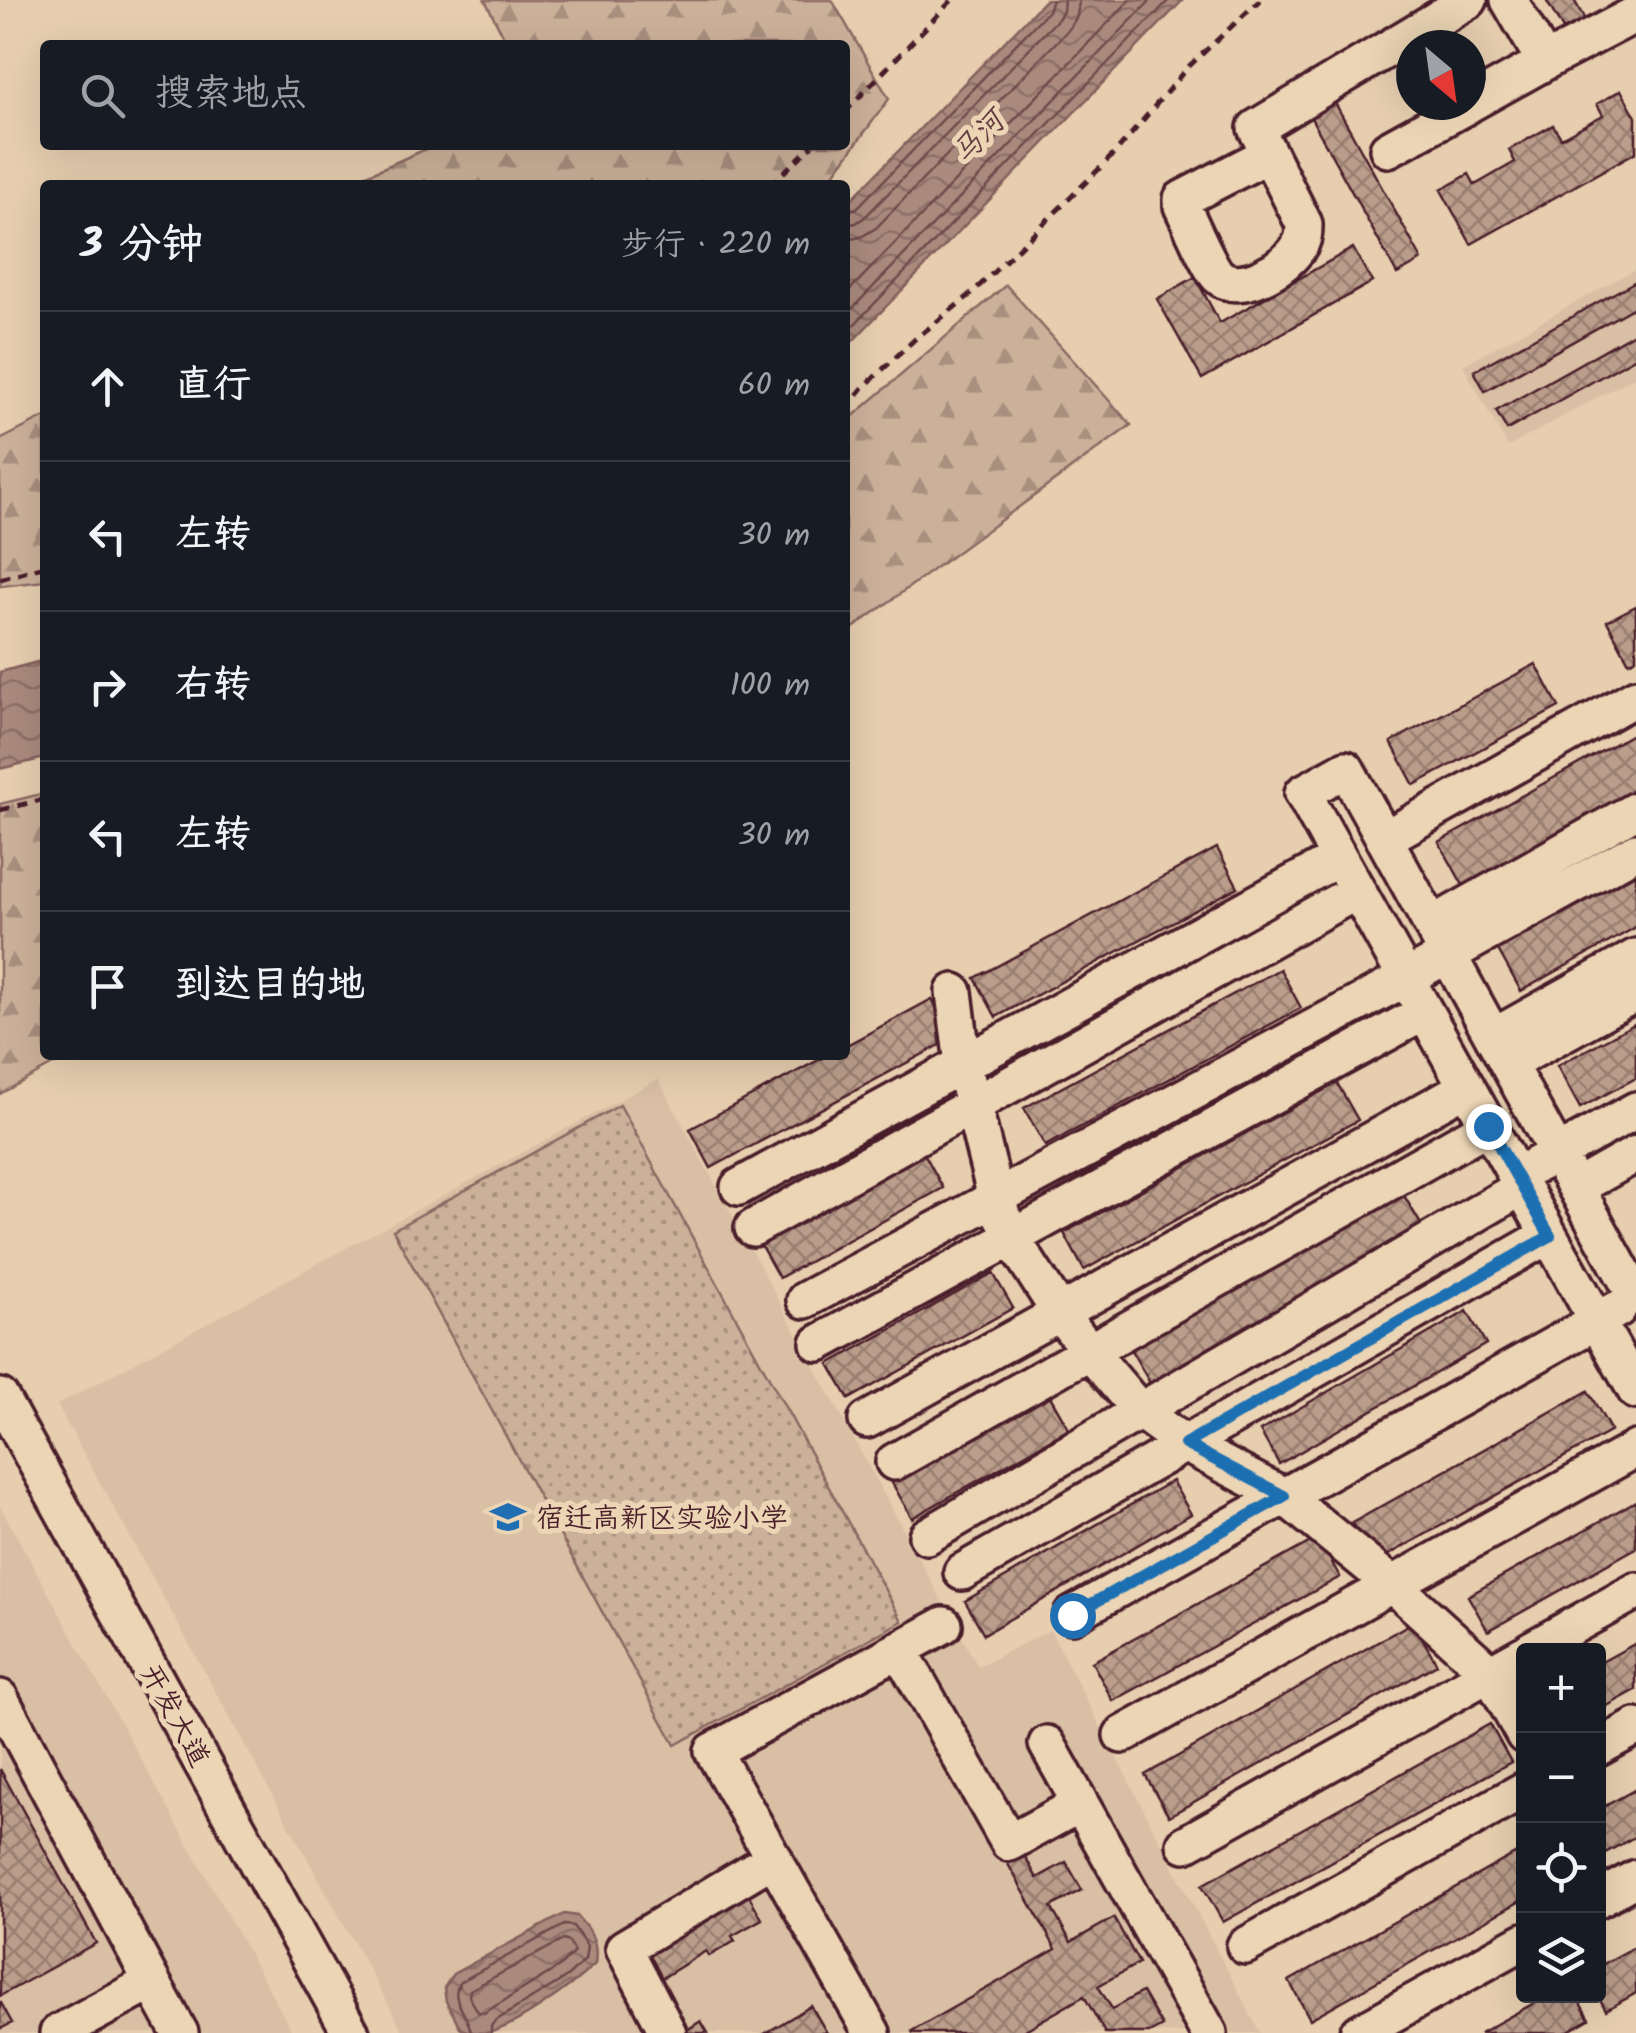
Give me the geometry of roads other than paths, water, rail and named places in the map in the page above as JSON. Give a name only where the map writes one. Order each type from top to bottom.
[{"type":"street","points":[[1270,154],[1256,128],[1469,0]]},
{"type":"street","points":[[1510,0],[1538,50],[1545,58],[1552,58]]},
{"type":"street","points":[[1486,95],[1636,14]]},
{"type":"street","points":[[1388,150],[1441,120]]},
{"type":"street","points":[[1384,838],[1636,697]]},
{"type":"street","points":[[1072,1615],[1597,1321],[1633,1284],[1557,1154],[1346,769],[1303,794],[1467,1087],[1519,1182],[1550,1236],[1597,1321],[1636,1391]]},
{"type":"street","points":[[806,1300],[1406,978],[1440,940],[1636,810]]},
{"type":"street","points":[[1440,940],[1636,851]]},
{"type":"street","points":[[739,1188],[1339,858]]},
{"type":"street","points":[[752,1228],[1358,892]]},
{"type":"street","points":[[1501,1050],[1636,957]]},
{"type":"street","points":[[954,992],[963,1064],[996,1198],[1012,1237],[1089,1351],[1140,1411],[1185,1444],[1284,1496],[1393,1585],[1490,1673],[1523,1733]]},
{"type":"street","points":[[1501,1050],[1636,993]]},
{"type":"street","points":[[819,1342],[1425,1012]]},
{"type":"street","points":[[867,1420],[1467,1087]]},
{"type":"street","points":[[927,1536],[1636,1110]]},
{"type":"street","points":[[894,1462],[1488,1126]]},
{"type":"street","points":[[1576,1188],[1636,1154]]},
{"type":"street","points":[[962,1572],[1550,1236]]},
{"type":"street","name":"开发大道","points":[[0,1398],[351,2033]]},
{"type":"street","points":[[1122,1735],[1636,1449]]},
{"type":"street","points":[[1543,1643],[1636,1591]]},
{"type":"street","points":[[872,2033],[713,1751],[944,1625]]},
{"type":"street","points":[[899,1649],[1009,1843],[1080,1804]]},
{"type":"street","points":[[1185,1844],[1516,1658]]},
{"type":"street","points":[[0,1698],[180,2033]]},
{"type":"street","points":[[1606,1744],[1636,1727]]},
{"type":"street","points":[[1047,1744],[1209,2033]]},
{"type":"street","points":[[1245,1946],[1516,1794]]},
{"type":"street","points":[[668,2033],[624,1948],[774,1858]]},
{"type":"street","points":[[1358,2033],[1516,1944]]},
{"type":"street","points":[[58,2033],[152,1982]]},
{"type":"water","name":"马河","points":[[1045,0],[1183,0],[850,344],[850,201]]},
{"type":"water","points":[[40,661],[40,759],[0,769],[0,672]]},
{"type":"water","points":[[564,1914],[577,1916],[590,1933],[596,1949],[595,1964],[511,2024],[485,2033],[461,2029],[446,2001],[444,1988],[453,1974]]},
{"type":"place","name":"宿迁高新区实验小学","points":[[508,1517]]}]
